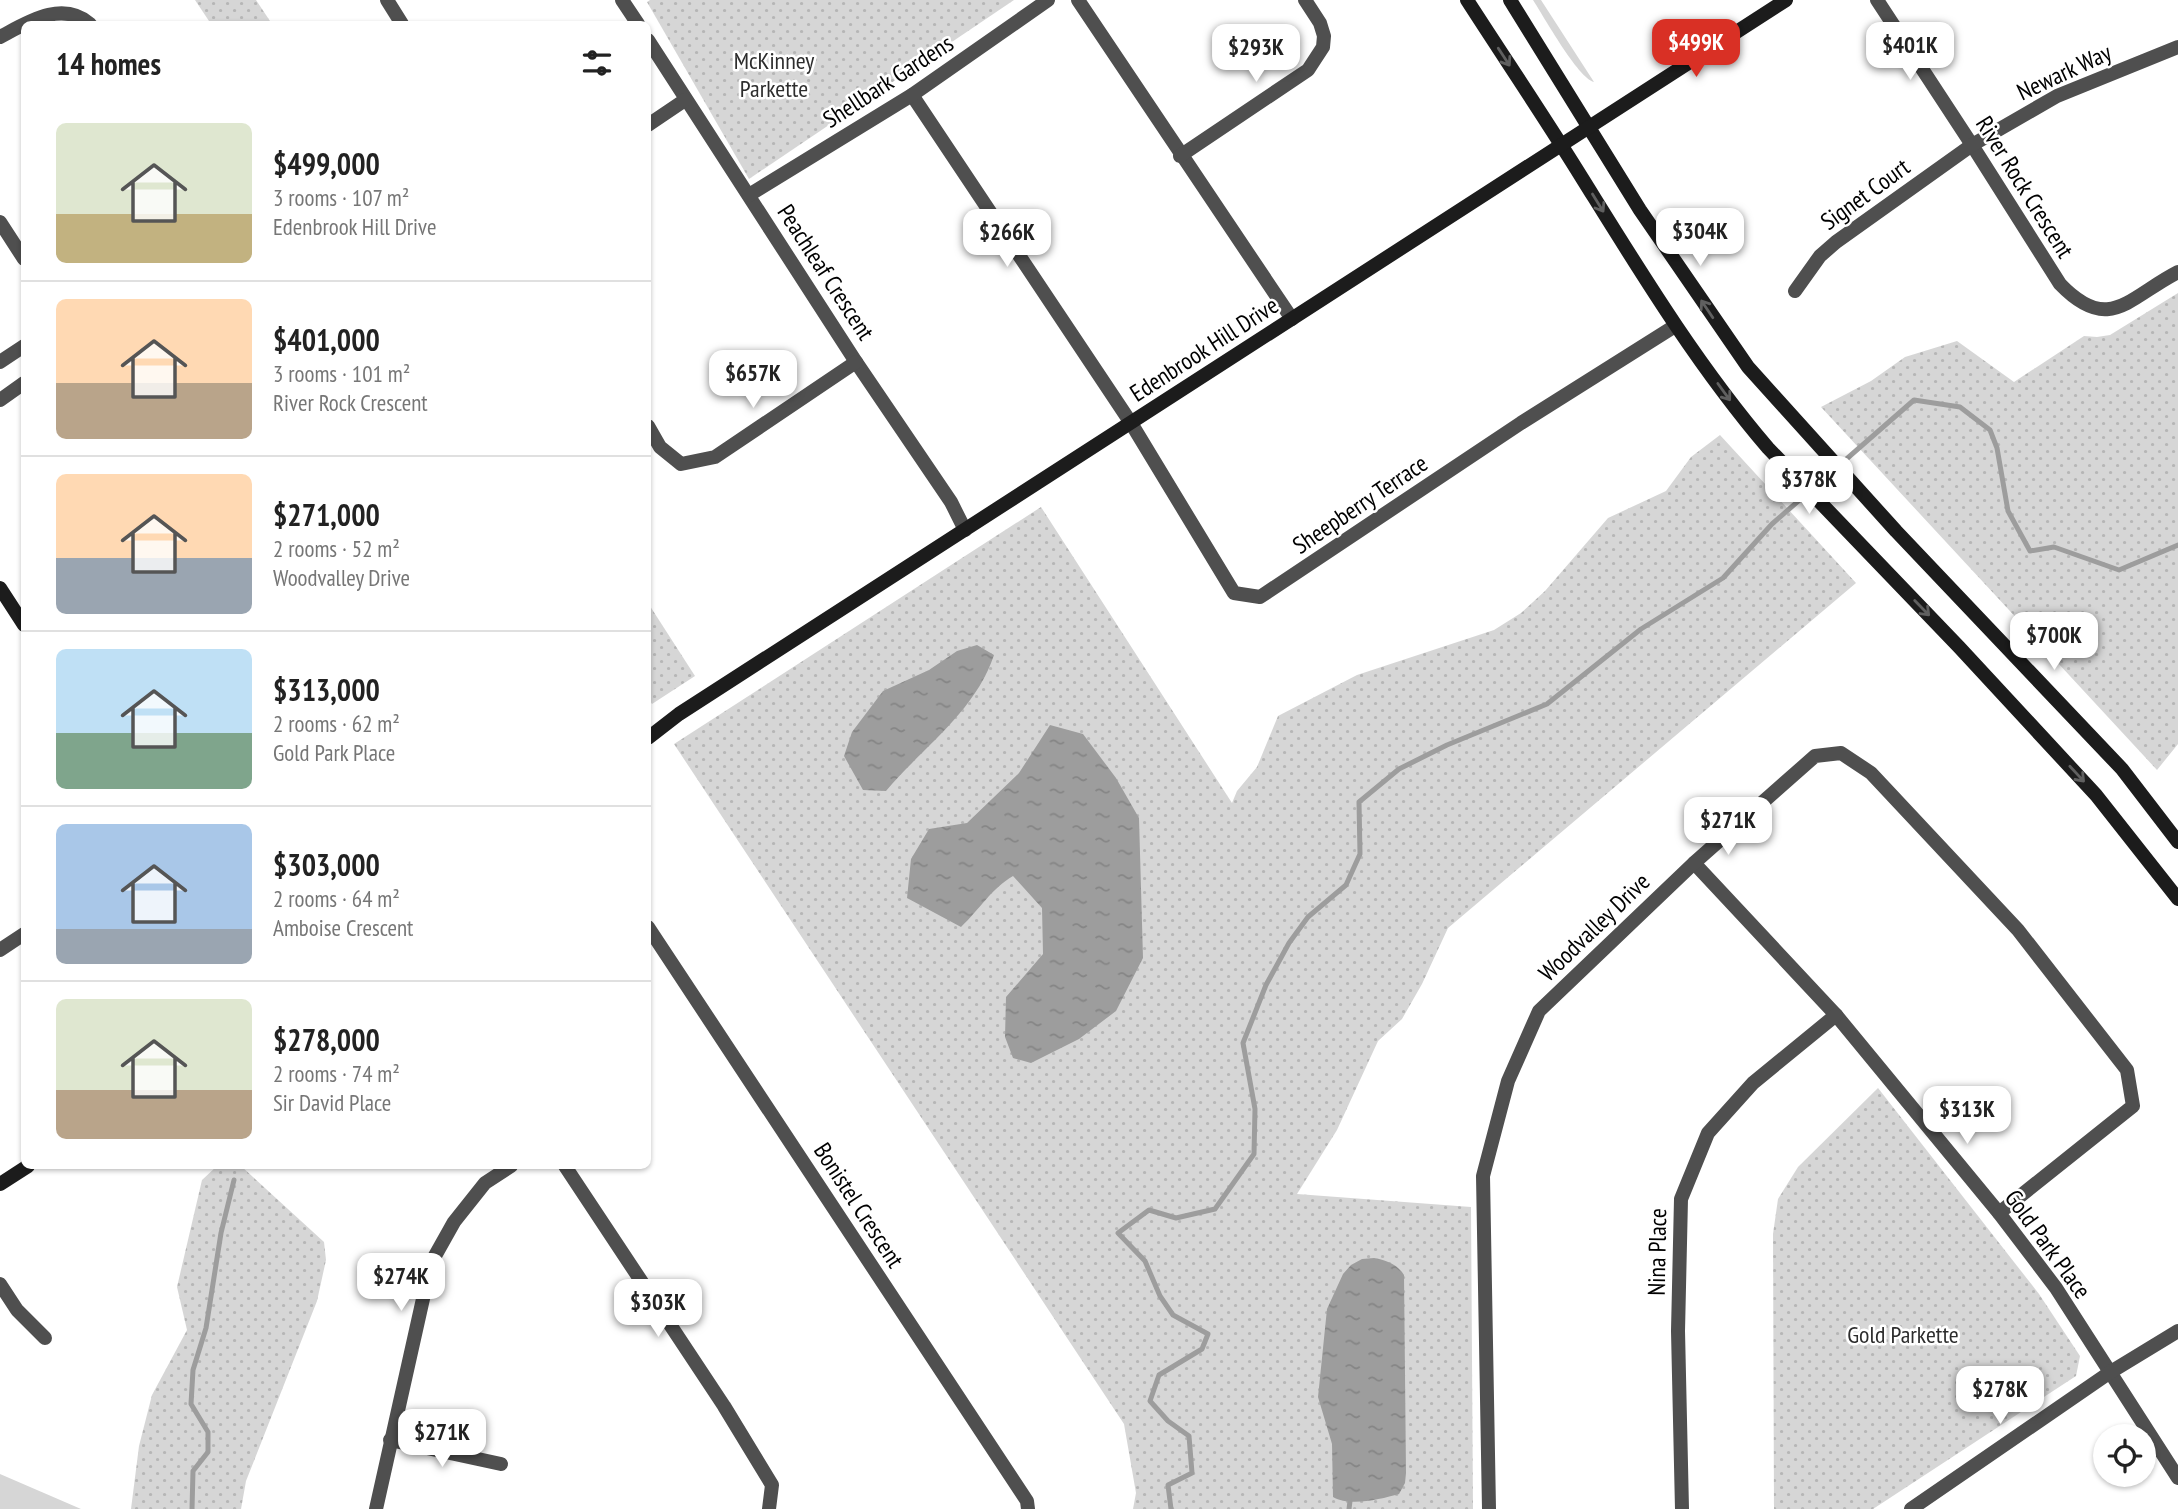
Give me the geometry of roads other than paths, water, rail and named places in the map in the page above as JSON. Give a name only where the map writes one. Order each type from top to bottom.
[{"type":"main road","points":[[1467,0],[1675,326],[1744,420],[2096,794],[2178,899]]},
{"type":"main road","points":[[1510,0],[1588,128],[1710,315],[1748,367],[1896,531],[2122,769],[2178,842]]},
{"type":"main road","name":"Edenbrook Hill Drive","points":[[651,736],[679,714],[1786,0]]},
{"type":"main road","points":[[0,588],[21,620]]},
{"type":"main road","points":[[0,1184],[23,1169]]},
{"type":"street","points":[[387,0],[400,21]]},
{"type":"street","points":[[622,0],[636,21]]},
{"type":"street","name":"Shellbark Gardens","points":[[749,195],[912,95],[1048,0]]},
{"type":"street","points":[[1078,0],[1180,156],[1292,319]]},
{"type":"street","points":[[1180,156],[1308,70],[1323,47],[1324,36],[1320,23],[1305,0]]},
{"type":"street","name":"River Rock Crescent","points":[[1877,0],[2060,285],[2077,302],[2100,310],[2121,307],[2178,272]]},
{"type":"street","points":[[30,21],[45,13],[70,11],[86,21]]},
{"type":"street","points":[[0,37],[21,26]]},
{"type":"street","name":"Peachleaf Crescent","points":[[651,45],[856,362],[951,502],[965,530]]},
{"type":"street","name":"Newark Way","points":[[1972,145],[2057,96],[2178,47]]},
{"type":"street","points":[[912,95],[1131,423]]},
{"type":"street","points":[[651,123],[685,100]]},
{"type":"street","name":"Signet Court","points":[[1795,291],[1820,256],[1972,145]]},
{"type":"street","points":[[0,222],[21,254]]},
{"type":"street","name":"Sheepberry Terrace","points":[[1131,423],[1234,593],[1260,597],[1521,423],[1675,326]]},
{"type":"street","points":[[0,362],[21,348]]},
{"type":"street","points":[[651,431],[660,447],[681,464],[715,457],[856,362]]},
{"type":"street","points":[[0,400],[21,385]]},
{"type":"street","name":"Woodvalley Drive","points":[[1489,1509],[1483,1176],[1508,1081],[1538,1011],[1695,863],[1815,756],[1841,753],[1871,773],[2018,930],[2127,1070],[2133,1106],[1999,1213]]},
{"type":"street","name":"Gold Park Place","points":[[1695,863],[1836,1015],[1999,1213],[2056,1288],[2178,1478]]},
{"type":"street","name":"Bonistel Crescent","points":[[651,932],[1027,1501],[1028,1509]]},
{"type":"street","points":[[0,950],[21,936]]},
{"type":"street","name":"Nina Place","points":[[1682,1509],[1678,1331],[1681,1199],[1708,1133],[1753,1083],[1836,1015]]},
{"type":"street","points":[[376,1509],[431,1263],[454,1222],[485,1183],[506,1169]]},
{"type":"street","points":[[567,1169],[724,1406],[772,1485],[769,1509]]},
{"type":"street","points":[[0,1284],[17,1310],[45,1338]]},
{"type":"street","points":[[1911,1509],[2109,1373],[2178,1331]]},
{"type":"street","points":[[390,1440],[500,1464]]},
{"type":"water","points":[[977,645],[994,655],[974,694],[961,711],[886,791],[863,790],[844,756],[852,732],[883,691],[929,670],[957,651]]},
{"type":"water","points":[[1050,725],[1083,734],[1116,778],[1139,818],[1143,958],[1116,1011],[1079,1039],[1031,1063],[1013,1058],[1005,1037],[1006,997],[1043,954],[1042,908],[1013,876],[992,893],[961,927],[907,898],[911,859],[929,829],[967,823],[1019,773]]},
{"type":"water","points":[[1374,1258],[1391,1263],[1404,1275],[1405,1483],[1399,1494],[1366,1501],[1348,1501],[1333,1497],[1332,1444],[1318,1397],[1327,1309],[1343,1274],[1351,1265],[1362,1259]]},
{"type":"waterway","points":[[1171,1509],[1168,1485],[1192,1473],[1189,1436],[1168,1421],[1150,1401],[1159,1375],[1202,1349],[1208,1334],[1173,1315],[1160,1296],[1145,1261],[1118,1233],[1149,1210],[1176,1218],[1215,1209],[1254,1154],[1255,1109],[1243,1043],[1266,985],[1289,943],[1308,917],[1346,885],[1360,854],[1359,802],[1399,769],[1447,745],[1547,704],[1641,629],[1723,578],[1772,524],[1914,400],[1960,407],[1990,430],[1997,448],[2008,511],[2030,551],[2054,547],[2119,570],[2178,545]]},
{"type":"waterway","points":[[192,1509],[193,1471],[208,1452],[208,1432],[191,1404],[193,1370],[206,1328],[221,1233],[234,1180]]},
{"type":"waterway","points":[[1349,1509],[1350,1501]]},
{"type":"park label","name":"McKinney Parkette","points":[[774,74]]},
{"type":"park label","name":"Gold Parkette","points":[[1903,1334]]}]
